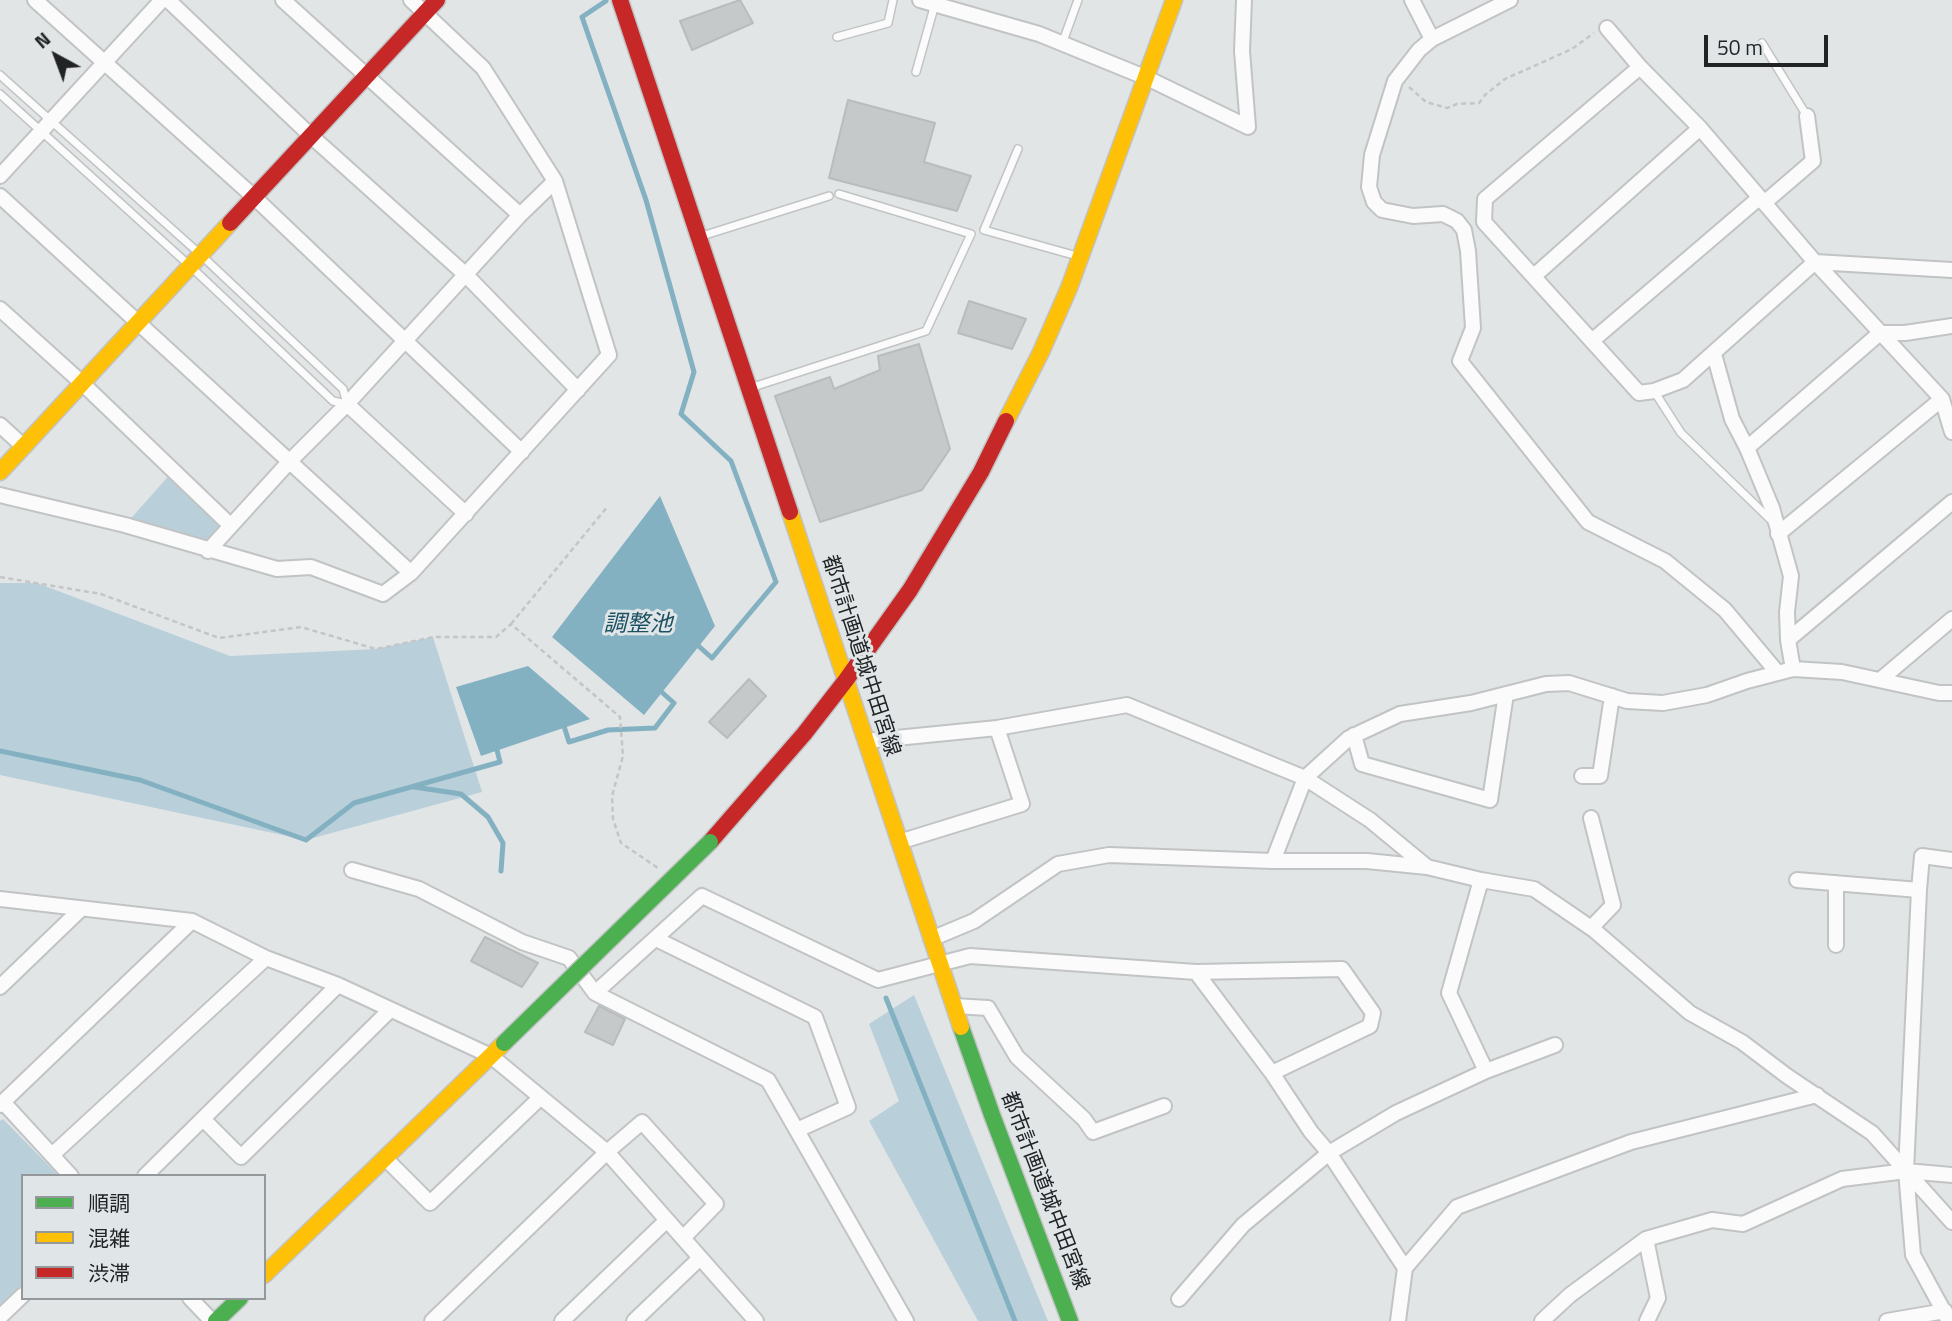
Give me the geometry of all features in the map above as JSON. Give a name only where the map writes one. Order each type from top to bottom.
[{"type":"street","points":[[35,0],[254,197],[522,452]]},
{"type":"street","points":[[0,176],[162,0]]},
{"type":"street","points":[[169,0],[310,135],[466,275],[578,390]]},
{"type":"street","points":[[283,0],[520,215]]},
{"type":"street","points":[[0,495],[125,525],[277,569],[311,567],[383,594],[411,573],[609,355],[555,181],[483,68],[411,0]]},
{"type":"street","points":[[0,472],[437,0]]},
{"type":"street","name":"都市計画道城中田宮線","points":[[620,0],[931,939],[992,1115],[1070,1321]]},
{"type":"street","points":[[920,0],[935,4],[955,4],[1039,34],[1147,78],[1248,127],[1242,51],[1244,0]]},
{"type":"street","points":[[266,1273],[710,842],[804,734],[846,680],[910,590],[981,472],[1041,352],[1082,257],[1174,0]]},
{"type":"street","points":[[1412,0],[1432,39]]},
{"type":"street","points":[[1510,0],[1432,39],[1419,50],[1397,78],[1372,155],[1369,187],[1374,202],[1382,210],[1413,216],[1443,214],[1457,221],[1464,230],[1468,251],[1472,328],[1460,361],[1588,522],[1665,561],[1725,610],[1777,672]]},
{"type":"street","points":[[1607,28],[1640,67],[1700,128],[1815,262],[1942,399],[1952,432]]},
{"type":"street","points":[[1640,67],[1485,199],[1484,222],[1639,393],[1654,391],[1683,380],[1815,262],[1952,270]]},
{"type":"street","points":[[1593,340],[1813,161],[1808,116]]},
{"type":"street","points":[[1534,276],[1700,128]]},
{"type":"street","points":[[208,551],[520,215],[555,181]]},
{"type":"street","points":[[0,196],[411,573]]},
{"type":"street","points":[[0,309],[82,383],[230,525]]},
{"type":"street","points":[[1747,448],[1880,333],[1905,333],[1952,326]]},
{"type":"street","points":[[1714,354],[1732,419],[1772,508],[1791,576],[1787,612],[1793,669]]},
{"type":"street","points":[[1777,530],[1942,399]]},
{"type":"street","points":[[347,404],[466,514]]},
{"type":"street","points":[[0,425],[23,447]]},
{"type":"street","points":[[1788,640],[1952,502]]},
{"type":"street","points":[[1880,680],[1952,620]]},
{"type":"street","points":[[1273,861],[1305,778],[1354,735],[1399,714],[1471,703],[1546,684],[1569,683],[1626,701],[1663,703],[1707,695],[1793,669],[1843,672],[1952,693]]},
{"type":"street","points":[[1354,735],[1362,764],[1490,800],[1506,694]]},
{"type":"street","points":[[1582,776],[1600,776],[1612,696]]},
{"type":"street","points":[[866,741],[997,728],[1127,705],[1305,778],[1370,820],[1427,867]]},
{"type":"street","points":[[899,842],[1022,804],[997,728]]},
{"type":"street","points":[[1591,818],[1613,905],[1591,928]]},
{"type":"street","points":[[931,939],[974,920],[1058,864],[1109,855],[1273,861],[1367,861],[1427,867],[1534,889],[1591,928],[1690,1013],[1742,1042],[1872,1133],[1952,1222]]},
{"type":"street","points":[[1887,1321],[1947,1316],[1913,1255],[1906,1171],[1922,856],[1952,860]]},
{"type":"street","points":[[352,870],[419,889],[522,942],[569,958],[595,993],[768,1080],[906,1321]]},
{"type":"street","points":[[1481,880],[1449,993],[1486,1071]]},
{"type":"street","points":[[1797,880],[1919,890]]},
{"type":"street","points":[[1836,883],[1836,945]]},
{"type":"street","points":[[595,993],[702,897],[878,980],[970,956],[1196,972],[1342,970],[1373,1013],[1370,1026],[1272,1073]]},
{"type":"street","points":[[1,901],[192,921],[266,958],[338,985],[491,1056],[607,1152],[756,1321]]},
{"type":"street","points":[[0,987],[80,909]]},
{"type":"street","points":[[69,1174],[2,1103],[192,921]]},
{"type":"street","points":[[656,939],[815,1017],[848,1107],[797,1130]]},
{"type":"street","points":[[52,1155],[266,958]]},
{"type":"street","points":[[1196,972],[1329,1153],[1405,1268]]},
{"type":"street","points":[[147,1174],[338,985]]},
{"type":"street","points":[[954,1006],[988,1008],[1017,1057],[1084,1119],[1093,1132],[1164,1106]]},
{"type":"street","points":[[203,1119],[241,1157],[390,1010]]},
{"type":"street","points":[[1179,1299],[1243,1225],[1329,1153],[1396,1112],[1486,1071],[1555,1045]]},
{"type":"street","points":[[1398,1321],[1405,1268],[1457,1207],[1631,1142],[1817,1095]]},
{"type":"street","points":[[385,1158],[430,1203],[541,1097]]},
{"type":"street","points":[[432,1321],[607,1152],[642,1122],[716,1204],[683,1238]]},
{"type":"street","points":[[1542,1321],[1570,1295],[1646,1239],[1712,1220],[1743,1224],[1842,1179],[1906,1171],[1952,1175]]},
{"type":"street","points":[[562,1321],[667,1220]]},
{"type":"street","points":[[1646,1239],[1658,1298],[1647,1321]]},
{"type":"street","points":[[634,1321],[700,1258]]},
{"type":"street","points":[[0,1317],[21,1297]]},
{"type":"street","points":[[192,1300],[214,1321],[238,1300]]},
{"type":"lane","points":[[837,37],[888,23],[893,0]]},
{"type":"lane","points":[[1062,44],[1078,0]]},
{"type":"lane","points":[[916,72],[935,4]]},
{"type":"lane","points":[[1762,43],[1808,116]]},
{"type":"lane","points":[[0,75],[46,126],[343,389],[347,404],[333,401],[195,260],[46,126],[0,94]]},
{"type":"lane","points":[[1018,149],[984,230],[1082,257]]},
{"type":"lane","points":[[748,388],[926,331],[971,234],[839,194]]},
{"type":"lane","points":[[698,237],[830,197]]},
{"type":"lane","points":[[1654,391],[1681,433],[1777,530]]},
{"type":"path","points":[[1397,78],[1426,102],[1447,108],[1457,104],[1479,103],[1485,94],[1505,79],[1572,49],[1590,35],[1607,28]]},
{"type":"path","points":[[0,576],[101,594],[219,638],[301,627],[376,649],[433,637],[496,637],[511,624],[608,506]]},
{"type":"path","points":[[511,624],[620,717],[623,756],[612,796],[613,819],[621,843],[663,871]]},
{"type":"shaded area","points":[[173,471],[230,525],[208,551],[125,525]]},
{"type":"shaded area","points":[[0,583],[37,583],[230,656],[376,649],[433,637],[482,792],[306,840],[0,775]]},
{"type":"shaded area","points":[[914,995],[1048,1321],[978,1321],[869,1121],[899,1101],[869,1024]]},
{"type":"shaded area","points":[[3,1119],[57,1174],[21,1174],[21,1286],[0,1307],[0,1121]]},
{"type":"water","name":"調整池","points":[[660,496],[715,626],[644,715],[552,637]]},
{"type":"water","points":[[528,666],[590,719],[481,756],[456,687]]},
{"type":"building","points":[[740,0],[753,23],[692,50],[680,21]]},
{"type":"building","points":[[848,100],[935,123],[924,162],[971,176],[957,211],[829,178]]},
{"type":"building","points":[[969,301],[1026,319],[1012,349],[958,333]]},
{"type":"building","points":[[919,344],[950,449],[922,490],[820,522],[775,396],[830,377],[834,389],[880,370],[878,356]]},
{"type":"building","points":[[749,679],[766,696],[727,738],[709,722]]},
{"type":"building","points":[[485,937],[538,963],[522,987],[471,961]]},
{"type":"building","points":[[599,1006],[625,1019],[613,1045],[585,1032]]},
{"type":"waterway","points":[[606,1],[582,17],[646,200],[694,372],[681,414],[731,461],[776,582],[712,658],[694,642]]},
{"type":"waterway","points":[[563,723],[569,742],[608,730],[655,728],[674,703],[657,688]]},
{"type":"waterway","points":[[0,751],[140,780],[306,840],[354,803],[500,762],[496,746]]},
{"type":"waterway","points":[[414,787],[461,794],[488,817],[503,843],[501,871]]},
{"type":"waterway","points":[[886,998],[1015,1321]]},
{"type":"traffic: fast","points":[[504,1043],[710,842]]},
{"type":"traffic: fast","points":[[961,1027],[1070,1321]]},
{"type":"traffic: fast","points":[[216,1321],[238,1300]]},
{"type":"traffic: slow","points":[[1006,421],[1069,288],[1174,0]]},
{"type":"traffic: slow","points":[[0,472],[230,223]]},
{"type":"traffic: slow","points":[[790,512],[961,1027]]},
{"type":"traffic: slow","points":[[266,1273],[504,1043]]},
{"type":"traffic: jam","points":[[230,223],[437,0]]},
{"type":"traffic: jam","points":[[620,0],[790,512]]},
{"type":"traffic: jam","points":[[710,842],[804,734],[910,590],[981,472],[1006,421]]}]
